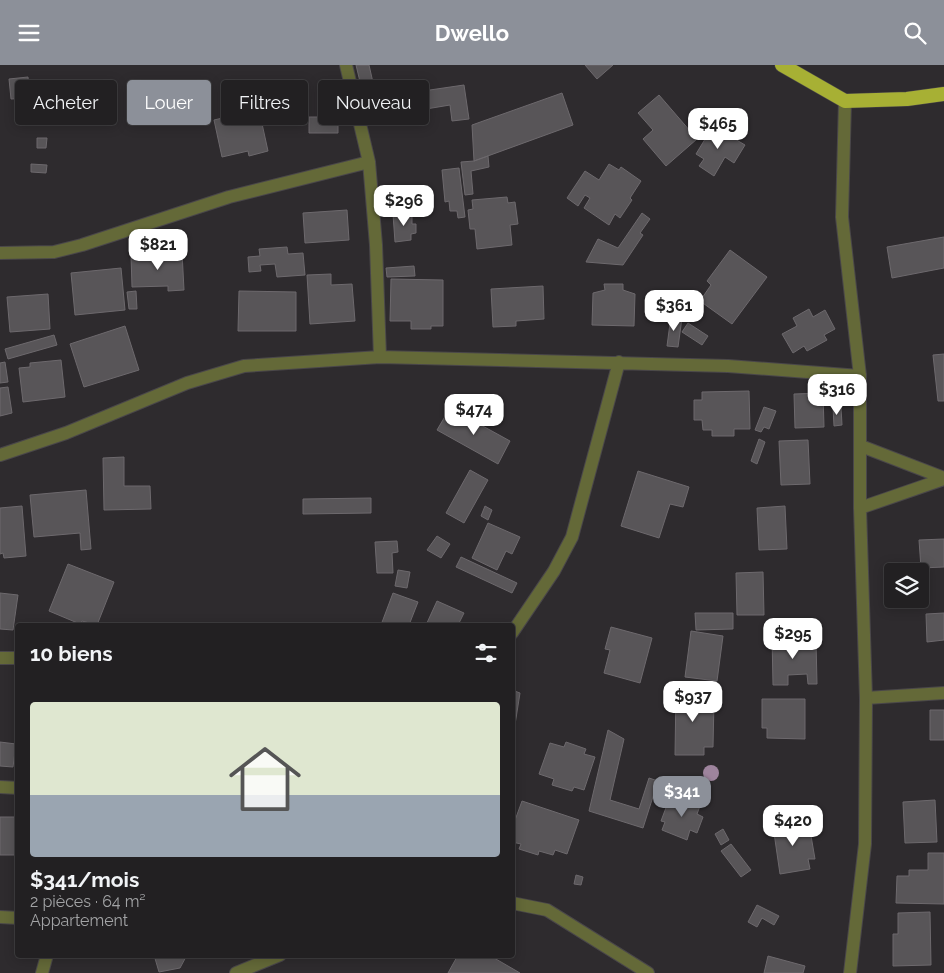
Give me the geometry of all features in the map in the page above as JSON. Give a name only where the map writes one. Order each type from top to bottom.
[{"type":"highway","points":[[782,65],[845,101],[907,99],[944,94]]},
{"type":"street","points":[[346,65],[369,162],[376,245],[380,357]]},
{"type":"street","points":[[845,101],[842,217],[860,376],[860,508],[866,698],[865,844],[850,973]]},
{"type":"street","points":[[0,253],[54,252],[82,245],[229,197],[369,162]]},
{"type":"street","points":[[0,455],[66,433],[187,383],[244,366],[380,357],[728,366],[860,376]]},
{"type":"street","points":[[515,629],[554,571],[572,537],[619,362]]},
{"type":"street","points":[[861,446],[944,479]]},
{"type":"street","points":[[860,508],[944,479]]},
{"type":"street","points":[[0,657],[15,658]]},
{"type":"street","points":[[866,698],[944,693]]},
{"type":"street","points":[[0,787],[15,788]]},
{"type":"street","points":[[515,904],[547,911],[648,973]]},
{"type":"street","points":[[0,917],[15,918]]},
{"type":"street","points":[[42,973],[46,958]]},
{"type":"street","points":[[236,973],[273,958]]},
{"type":"building","points":[[356,65],[369,65],[372,80],[360,80]]},
{"type":"building","points":[[585,65],[613,65],[597,79]]},
{"type":"building","points":[[28,77],[28,80],[15,80],[15,99],[11,99],[9,79]]},
{"type":"building","points":[[464,85],[469,119],[452,121],[450,105],[429,108],[429,90]]},
{"type":"building","points":[[562,93],[573,125],[474,161],[472,125]]},
{"type":"building","points":[[659,95],[697,139],[666,166],[643,139],[653,130],[638,113]]},
{"type":"building","points":[[309,117],[318,117],[318,125],[338,125],[338,133],[309,133]]},
{"type":"building","points":[[221,118],[221,125],[262,125],[268,151],[249,156],[248,151],[222,157],[214,120]]},
{"type":"building","points":[[713,126],[745,145],[734,163],[725,157],[714,176],[699,166],[704,159],[696,154]]},
{"type":"building","points":[[37,138],[47,138],[46,148],[37,148]]},
{"type":"building","points":[[488,156],[489,167],[471,171],[473,194],[465,195],[461,162],[474,161]]},
{"type":"building","points":[[31,164],[47,165],[46,173],[31,172]]},
{"type":"building","points":[[609,164],[619,170],[621,167],[641,181],[630,198],[632,200],[620,218],[615,214],[609,225],[584,208],[590,198],[585,195],[578,206],[567,198],[585,171],[599,180]]},
{"type":"building","points":[[459,168],[465,217],[458,218],[457,211],[450,211],[449,201],[445,202],[442,170]]},
{"type":"building","points":[[507,197],[508,203],[515,202],[518,224],[510,225],[512,245],[477,249],[475,229],[470,229],[468,210],[473,209],[472,200]]},
{"type":"building","points":[[347,210],[349,240],[305,243],[303,213]]},
{"type":"building","points":[[412,213],[412,224],[416,224],[416,233],[411,234],[411,240],[395,242],[393,214]]},
{"type":"building","points":[[642,213],[650,219],[640,233],[643,235],[623,265],[586,262],[598,239],[618,248]]},
{"type":"building","points":[[944,237],[944,268],[892,278],[887,247]]},
{"type":"building","points":[[287,247],[288,254],[303,253],[305,275],[277,277],[275,264],[260,265],[261,271],[249,272],[248,257],[260,256],[259,249]]},
{"type":"building","points":[[730,250],[767,277],[732,324],[700,301],[711,285],[707,281]]},
{"type":"building","points":[[182,252],[184,290],[168,291],[168,286],[132,287],[131,255]]},
{"type":"building","points":[[414,266],[415,276],[387,277],[386,268]]},
{"type":"building","points":[[121,268],[125,310],[75,315],[71,273]]},
{"type":"building","points":[[331,274],[331,285],[352,284],[355,321],[310,324],[307,275]]},
{"type":"building","points":[[391,279],[443,280],[443,326],[431,326],[431,329],[411,329],[411,321],[390,321]]},
{"type":"building","points":[[604,284],[623,284],[623,290],[635,294],[634,326],[592,325],[593,293],[605,290]]},
{"type":"building","points":[[543,286],[544,319],[516,321],[516,326],[493,327],[491,289]]},
{"type":"building","points":[[136,291],[137,309],[129,309],[127,292]]},
{"type":"building","points":[[239,291],[296,292],[296,331],[238,331]]},
{"type":"building","points":[[48,294],[50,329],[10,332],[7,297]]},
{"type":"building","points":[[809,309],[813,317],[825,310],[835,329],[824,335],[827,340],[807,351],[804,346],[793,353],[782,334],[797,326],[793,318]]},
{"type":"building","points":[[671,316],[682,318],[678,347],[667,346]]},
{"type":"building","points":[[688,323],[708,336],[702,345],[682,332]]},
{"type":"building","points":[[125,326],[139,370],[84,387],[70,344]]},
{"type":"building","points":[[54,335],[57,345],[8,359],[5,349]]},
{"type":"building","points":[[944,354],[944,401],[938,401],[933,355]]},
{"type":"building","points":[[61,360],[65,397],[23,402],[19,368],[30,367],[30,363]]},
{"type":"building","points":[[5,362],[8,382],[0,383],[0,363]]},
{"type":"building","points":[[8,387],[12,413],[0,416],[0,388]]},
{"type":"building","points":[[749,391],[750,429],[734,429],[734,436],[712,436],[712,430],[703,430],[702,420],[694,420],[694,400],[702,400],[702,392]]},
{"type":"building","points":[[823,393],[824,427],[795,428],[794,394]]},
{"type":"building","points":[[764,407],[776,411],[769,429],[764,427],[761,432],[755,430]]},
{"type":"building","points":[[833,407],[841,407],[842,425],[834,426]]},
{"type":"building","points":[[450,408],[510,441],[498,464],[437,430]]},
{"type":"building","points":[[759,439],[765,442],[757,464],[751,461]]},
{"type":"building","points":[[808,440],[810,484],[781,485],[779,441]]},
{"type":"building","points":[[124,457],[124,486],[150,486],[151,509],[104,510],[103,458]]},
{"type":"building","points":[[470,470],[488,480],[464,523],[446,513]]},
{"type":"building","points":[[638,471],[689,487],[683,507],[670,504],[659,538],[621,526]]},
{"type":"building","points":[[86,490],[91,549],[81,550],[80,533],[34,537],[30,495]]},
{"type":"building","points":[[371,498],[371,513],[303,514],[303,499]]},
{"type":"building","points":[[22,506],[26,556],[4,558],[3,553],[0,554],[0,508]]},
{"type":"building","points":[[485,506],[492,510],[488,520],[481,516]]},
{"type":"building","points":[[785,506],[787,549],[759,550],[757,508]]},
{"type":"building","points":[[488,523],[520,537],[512,554],[506,551],[497,570],[472,558]]},
{"type":"building","points":[[437,536],[450,544],[441,558],[427,550]]},
{"type":"building","points":[[944,539],[944,567],[929,568],[929,563],[921,563],[919,540]]},
{"type":"building","points":[[397,541],[398,552],[392,553],[393,573],[377,573],[375,542]]},
{"type":"building","points":[[461,557],[517,583],[512,593],[456,567]]},
{"type":"building","points":[[68,564],[114,582],[98,623],[82,621],[78,623],[49,611]]},
{"type":"building","points":[[398,570],[410,572],[407,588],[395,586]]},
{"type":"building","points":[[763,572],[764,615],[737,615],[736,573]]},
{"type":"building","points":[[0,593],[18,595],[13,630],[0,629]]},
{"type":"building","points":[[393,593],[418,602],[410,623],[382,623]]},
{"type":"building","points":[[437,601],[464,613],[459,623],[427,623]]},
{"type":"building","points":[[695,613],[733,613],[733,629],[696,630]]},
{"type":"building","points":[[944,613],[944,640],[927,642],[926,614]]},
{"type":"building","points":[[611,627],[652,638],[640,683],[604,673],[610,650],[605,649]]},
{"type":"building","points":[[691,631],[723,636],[717,681],[685,677]]},
{"type":"building","points":[[772,636],[792,636],[792,641],[816,641],[817,684],[808,684],[807,674],[788,675],[788,685],[773,685]]},
{"type":"building","points":[[515,691],[520,693],[515,725]]},
{"type":"building","points":[[676,691],[704,691],[704,701],[714,701],[713,747],[704,747],[704,755],[675,755]]},
{"type":"building","points":[[762,699],[805,699],[805,739],[767,738],[767,728],[762,728]]},
{"type":"building","points":[[930,710],[944,710],[944,740],[930,740]]},
{"type":"building","points":[[608,730],[624,739],[610,800],[639,809],[649,778],[658,781],[643,828],[589,811]]},
{"type":"building","points":[[0,742],[15,744],[13,767],[0,766]]},
{"type":"building","points":[[566,742],[586,749],[584,754],[595,757],[584,790],[574,787],[572,791],[552,785],[554,779],[539,774],[550,743],[564,747]]},
{"type":"building","points":[[675,796],[700,806],[697,814],[703,817],[697,833],[690,830],[687,840],[662,830],[665,822],[661,821],[667,805],[671,806]]},
{"type":"building","points":[[935,800],[937,842],[905,843],[903,802]]},
{"type":"building","points":[[522,801],[579,820],[567,854],[555,850],[553,855],[539,851],[538,855],[519,849],[521,844],[515,843],[515,820]]},
{"type":"building","points":[[805,807],[806,817],[780,819],[779,809]]},
{"type":"building","points":[[0,817],[15,817],[15,855],[0,855]]},
{"type":"building","points":[[803,822],[804,831],[810,830],[815,859],[808,859],[810,869],[780,874],[773,826]]},
{"type":"building","points":[[723,829],[729,840],[721,845],[715,834]]},
{"type":"building","points":[[731,844],[751,870],[741,877],[721,851]]},
{"type":"building","points":[[928,853],[944,853],[944,904],[896,903],[897,876],[909,876],[909,870],[928,870]]},
{"type":"building","points":[[576,875],[583,877],[581,885],[574,884]]},
{"type":"building","points":[[757,905],[779,916],[774,925],[762,918],[757,927],[748,922]]},
{"type":"building","points":[[930,912],[931,965],[893,966],[893,934],[898,934],[898,913]]},
{"type":"building","points":[[768,956],[805,966],[803,973],[764,973]]},
{"type":"building","points":[[155,958],[185,958],[180,968],[159,972]]},
{"type":"building","points":[[456,958],[494,958],[520,973],[448,973]]}]
